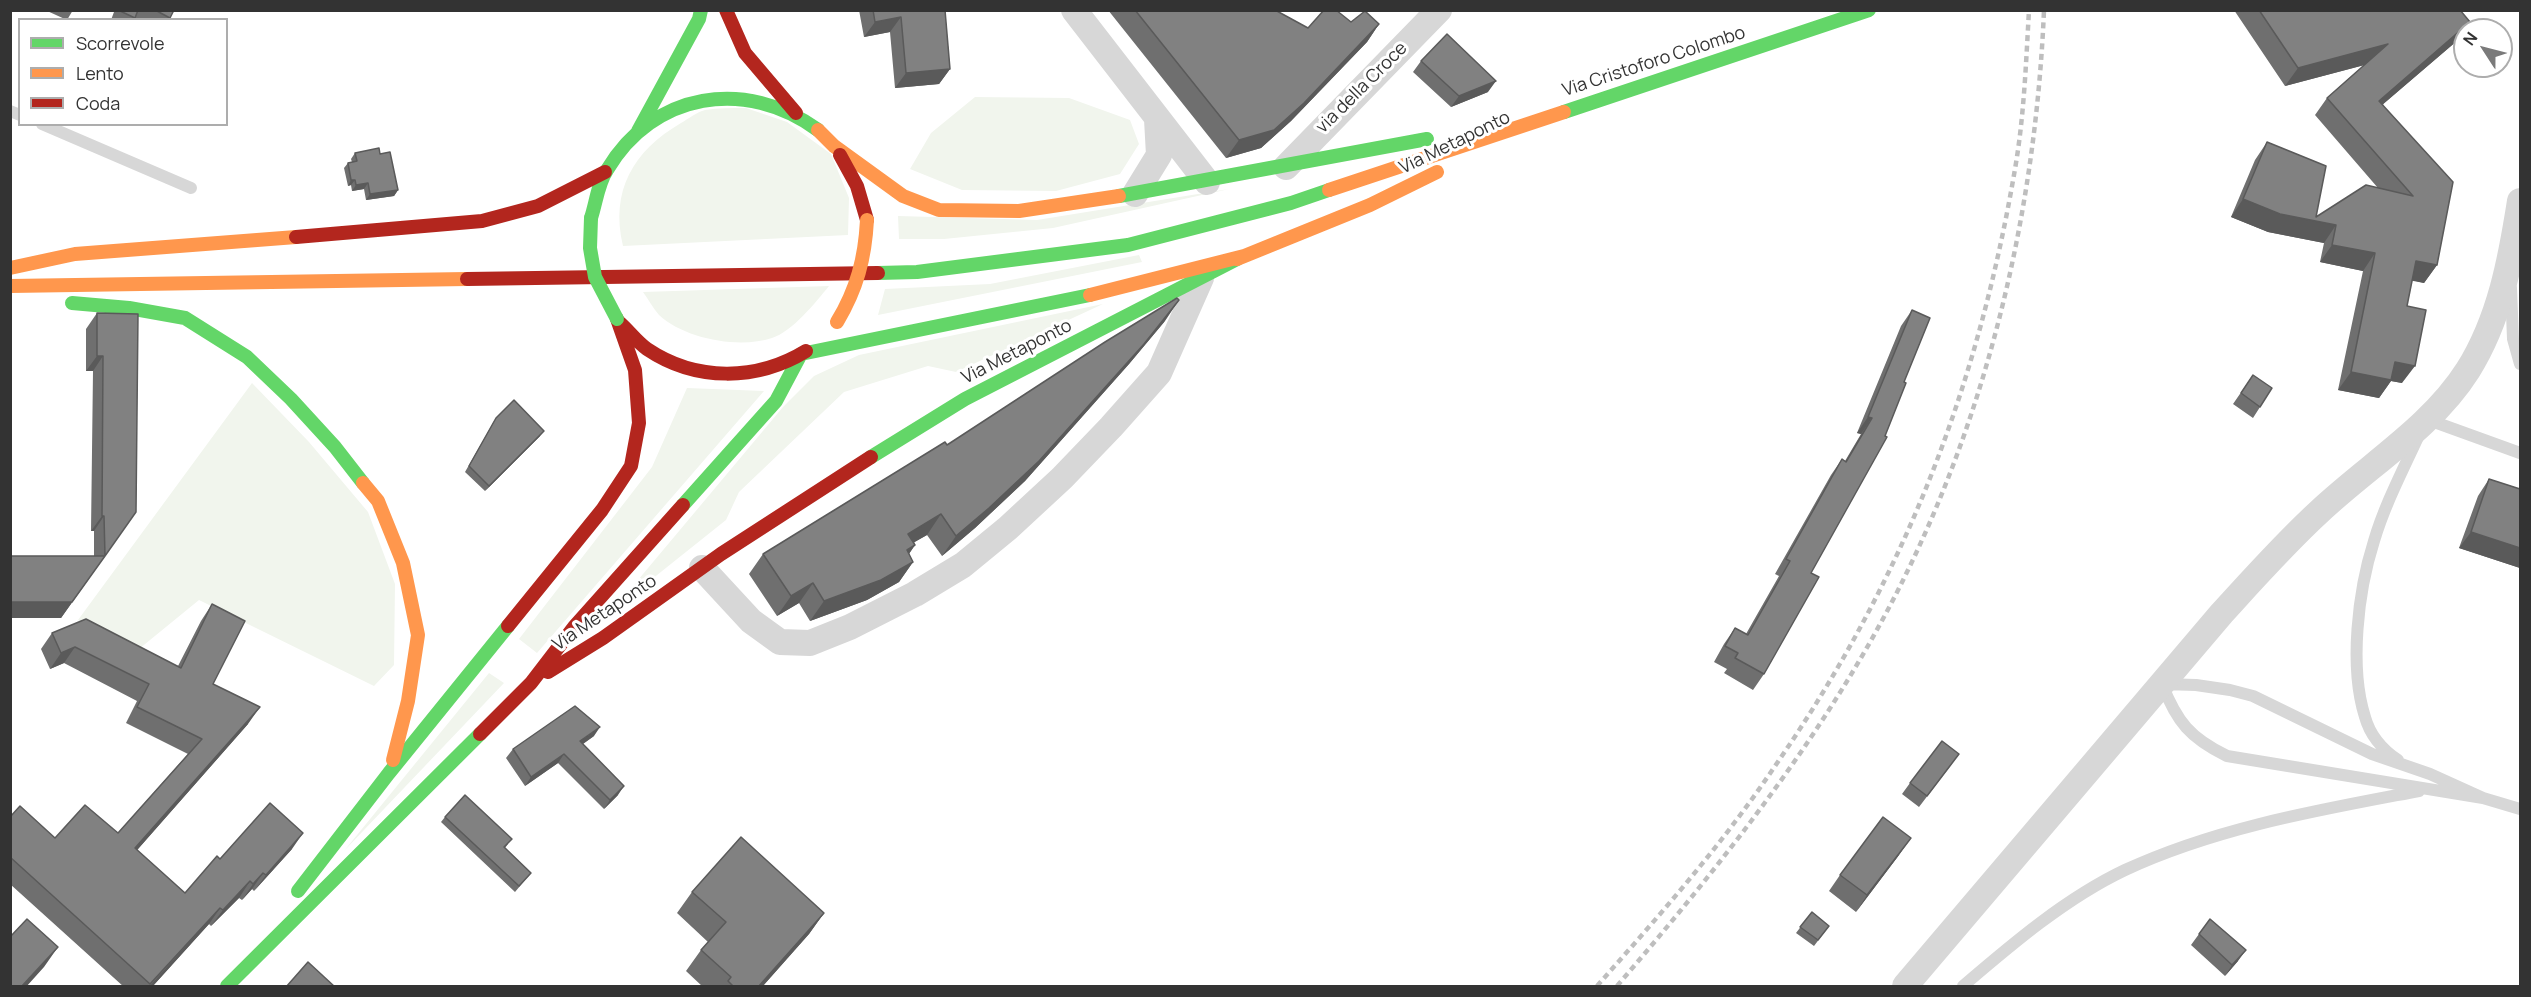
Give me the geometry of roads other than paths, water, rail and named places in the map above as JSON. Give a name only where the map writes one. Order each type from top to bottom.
[{"type":"main road","points":[[225,987],[389,773],[603,510],[631,466],[639,423],[635,370],[617,319],[595,277],[590,248],[591,218],[605,172],[637,131],[694,29],[701,10]]},
{"type":"main road","points":[[726,10],[745,53],[797,115]]},
{"type":"main road","name":"Via Cristoforo Colombo","points":[[1552,114],[1869,10]]},
{"type":"main road","points":[[637,131],[679,106],[718,97],[766,102],[797,115],[817,129],[834,146],[903,196],[939,210],[1018,211],[1207,182],[1552,114]]},
{"type":"main road","points":[[10,286],[917,272],[1128,245],[1291,203],[1552,114]]},
{"type":"main road","name":"Via Metaponto","points":[[531,683],[603,638],[702,568],[858,465],[965,399],[1244,256],[1370,205],[1552,114]]},
{"type":"main road","points":[[617,319],[649,350],[693,370],[728,375],[752,373],[775,367],[801,354],[820,340],[837,322],[853,298],[862,275],[866,251],[867,220],[862,196],[853,174],[834,146]]},
{"type":"main road","points":[[10,268],[75,254],[220,244],[482,220],[538,206],[605,172]]},
{"type":"main road","points":[[801,354],[1123,288],[1244,256]]},
{"type":"main road","points":[[10,297],[129,308],[185,318],[254,364],[335,447],[378,501],[403,563],[418,635],[408,701],[389,773]]},
{"type":"main road","points":[[225,987],[531,683],[574,627],[776,401],[801,354]]},
{"type":"street","points":[[1074,10],[1207,182]]},
{"type":"street","name":"via della Croce","points":[[1286,167],[1439,10]]},
{"type":"street","points":[[1135,194],[1159,155],[1157,118]]},
{"type":"street","points":[[1905,987],[2222,613],[2320,511],[2426,419],[2468,370],[2492,321],[2510,264],[2520,201]]},
{"type":"street","points":[[702,568],[751,621],[780,642],[810,643],[850,627],[915,594],[963,565],[1008,528],[1062,478],[1159,373],[1201,278]]},
{"type":"lane","points":[[47,126],[191,188]]},
{"type":"lane","points":[[2510,264],[2513,339],[2520,364]]},
{"type":"lane","points":[[2406,767],[2387,753],[2376,739],[2365,718],[2360,691],[2357,660],[2359,618],[2364,578],[2374,541],[2389,501],[2426,419],[2520,453]]},
{"type":"lane","points":[[2482,798],[2430,774],[2362,750],[2253,696],[2196,685],[2162,684],[2172,710],[2181,724],[2196,738],[2227,756],[2482,798],[2520,809]]},
{"type":"lane","points":[[1963,987],[1996,957],[2062,907],[2123,871],[2171,850],[2254,824],[2427,790]]},
{"type":"railway","points":[[1597,986],[1711,853],[1753,798],[1819,699],[1860,628],[1896,556],[1928,483],[1956,408],[1979,331],[1999,251],[2021,130],[2029,10]]},
{"type":"railway","points":[[1617,986],[1738,838],[1812,735],[1847,682],[1879,627],[1938,504],[1964,437],[1986,367],[2020,226],[2031,154],[2044,10]]}]
